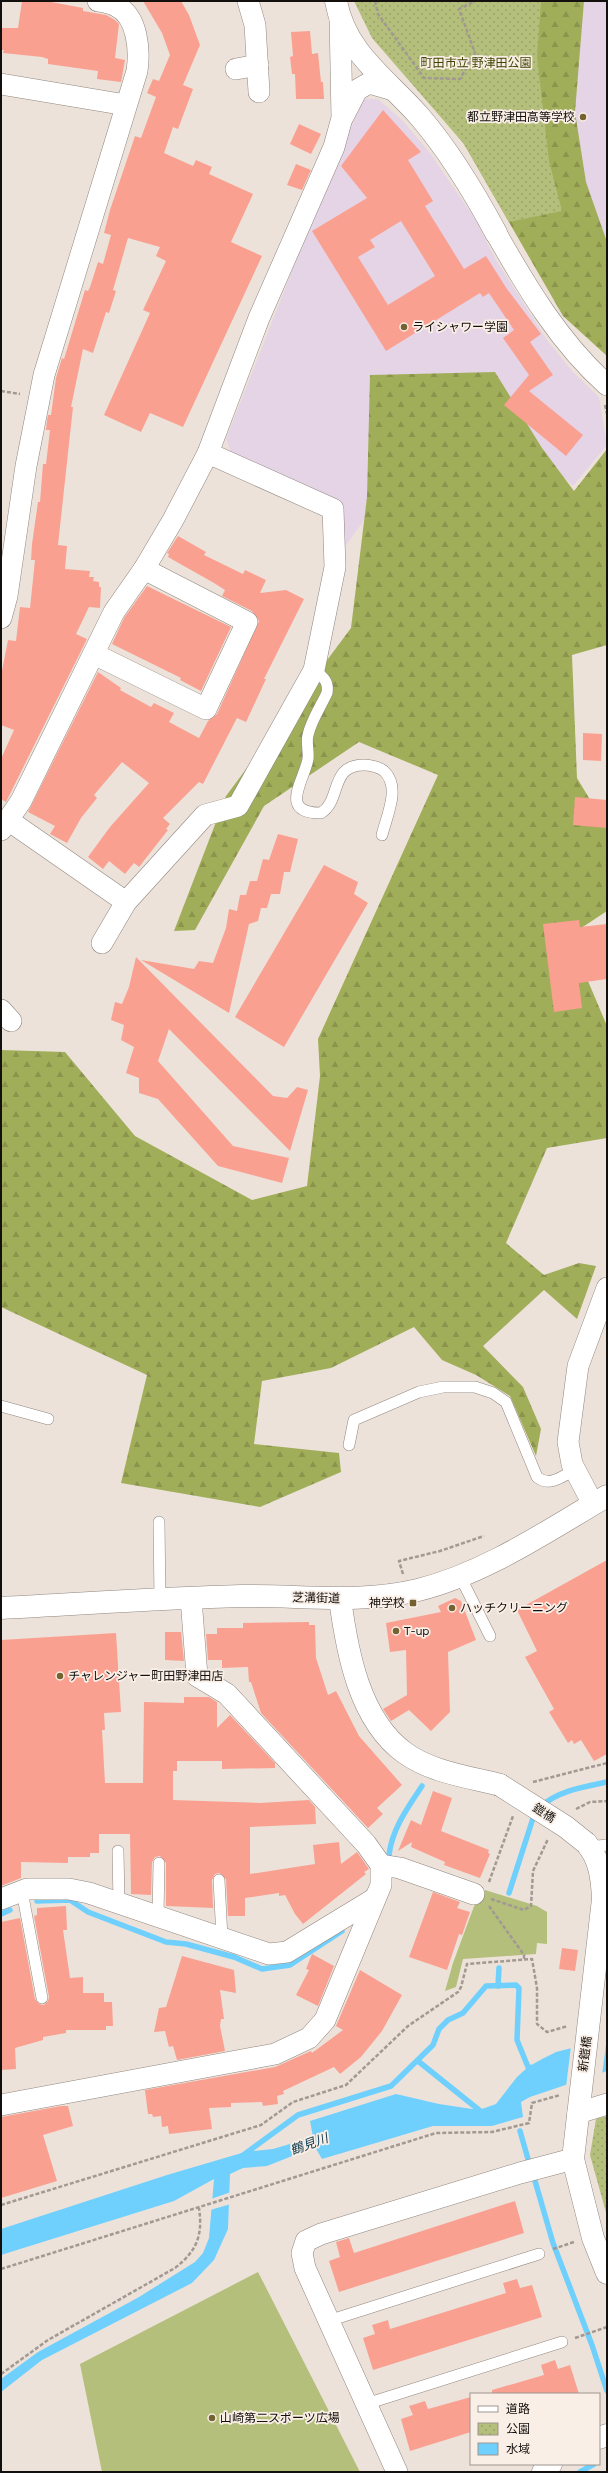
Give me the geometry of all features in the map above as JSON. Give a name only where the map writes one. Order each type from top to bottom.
[{"type":"street","points":[[1,618],[44,375],[137,71],[140,56],[138,38],[129,19],[118,6],[98,1]]},
{"type":"street","points":[[248,1],[255,25],[259,92]]},
{"type":"street","points":[[338,9],[357,51],[367,65],[419,116],[445,149],[474,193],[539,306],[567,343],[607,385]]},
{"type":"street","points":[[338,9],[342,118]]},
{"type":"street","points":[[236,69],[258,65]]},
{"type":"street","points":[[126,902],[4,825],[21,801],[114,612],[144,569],[173,520],[208,453],[259,318],[334,147],[342,118],[357,90],[369,83],[393,90]]},
{"type":"street","points":[[1,84],[126,105]]},
{"type":"street","points":[[102,943],[126,902],[205,815],[238,806],[314,670],[335,567],[333,509],[208,453]]},
{"type":"street","points":[[94,654],[206,709],[247,622],[144,569]]},
{"type":"street","points":[[600,1500],[574,1470],[568,1442],[578,1366],[607,1288]]},
{"type":"street","name":"芝溝街道","points":[[1,1608],[191,1598],[266,1596],[340,1599],[408,1592],[460,1576],[495,1560],[600,1500]]},
{"type":"street","points":[[1,2106],[275,2054],[309,2038],[325,2020],[381,1885],[381,1865],[366,1844],[227,1694],[197,1676],[191,1598]]},
{"type":"street","name":"鎧橋","points":[[340,1599],[346,1637],[357,1678],[367,1704],[390,1740],[406,1753],[424,1763],[500,1785],[594,1845]]},
{"type":"street","name":"新鎧橋","points":[[573,2159],[578,2113],[574,2088],[582,2024],[604,1899],[602,1876],[594,1845]]},
{"type":"street","points":[[381,1865],[400,1868],[482,1898]]},
{"type":"street","points":[[1,1899],[27,1889],[69,1889],[89,1893],[269,1954],[287,1952],[374,1899]]},
{"type":"street","points":[[578,2113],[607,2104]]},
{"type":"street","points":[[397,2472],[305,2268],[302,2252],[306,2241],[320,2234],[520,2173],[573,2159],[593,2238],[607,2273]]},
{"type":"lane","points":[[314,670],[326,680],[328,686],[327,693],[307,735],[308,759],[296,795],[297,803],[303,810],[321,813],[328,809],[339,778],[344,771],[354,765],[368,765],[382,769],[390,777],[394,788],[382,834]]},
{"type":"lane","points":[[349,1445],[354,1420],[419,1392],[443,1387],[475,1387],[493,1393],[506,1402],[537,1477],[541,1480],[554,1481],[574,1470]]},
{"type":"lane","points":[[1,1406],[48,1419]]},
{"type":"lane","points":[[159,1522],[160,1600]]},
{"type":"lane","points":[[460,1576],[490,1636]]},
{"type":"lane","points":[[118,1851],[119,1903]]},
{"type":"lane","points":[[158,1916],[159,1863]]},
{"type":"lane","points":[[219,1880],[222,1938]]},
{"type":"lane","points":[[22,1891],[42,1998]]},
{"type":"lane","points":[[328,2320],[539,2254]]},
{"type":"lane","points":[[366,2404],[562,2342]]},
{"type":"path","points":[[375,1],[378,14],[424,78],[460,79],[475,53],[459,8],[475,1]]},
{"type":"path","points":[[1,391],[21,394]]},
{"type":"path","points":[[408,1592],[399,1561],[440,1551],[484,1536]]},
{"type":"path","points":[[482,1898],[524,1955],[524,1960]]},
{"type":"path","points":[[482,1898],[524,1910],[531,1906],[532,1902]]},
{"type":"path","points":[[1,2205],[261,2125],[293,2102],[346,2085],[408,2026],[458,1992],[462,1987],[467,1964],[532,1960],[537,1988],[537,2024],[547,2032],[582,2024]]},
{"type":"path","points":[[1,2269],[436,2133],[492,2132],[529,2123],[532,2103],[574,2088]]},
{"type":"path","points":[[1,2374],[48,2340],[169,2272],[188,2257],[196,2248],[201,2230],[199,2208]]},
{"type":"path","points":[[539,2254],[578,2241]]},
{"type":"path","points":[[562,2342],[607,2327]]},
{"type":"shaded area","name":"都立野津田高等学校","points":[[568,1],[607,1],[607,247],[562,159]]},
{"type":"shaded area","name":"ライシャワー学園","points":[[364,99],[378,99],[404,122],[430,153],[475,219],[496,260],[547,340],[573,372],[599,397],[607,445],[573,486],[463,384],[344,548],[342,502],[231,452],[226,439],[334,164]]},
{"type":"green space","name":"町田市立 野津田公園","points":[[354,1],[541,1],[537,57],[549,161],[562,211],[509,222],[464,144],[372,38]]},
{"type":"green space","points":[[491,1],[584,1],[575,112],[586,182],[607,242],[607,356],[563,316],[464,144],[452,129]]},
{"type":"green space","points":[[495,372],[542,448],[574,491],[607,449],[607,645],[572,655],[577,778],[607,828],[607,911],[569,936],[607,1026],[607,1138],[547,1148],[506,1243],[544,1275],[579,1263],[596,1266],[577,1319],[544,1290],[483,1346],[523,1387],[541,1429],[536,1456],[510,1396],[476,1375],[442,1360],[414,1327],[331,1368],[262,1381],[254,1444],[339,1453],[341,1472],[260,1507],[121,1483],[147,1375],[1,1307],[1,1050],[65,1052],[135,1136],[252,1200],[307,1186],[320,1076],[318,1039],[438,775],[359,742],[264,806],[195,930],[174,931],[226,796],[351,628],[367,497],[370,375]]},
{"type":"green space","points":[[485,1890],[537,1906],[547,1912],[547,1944],[537,1943],[536,1954],[463,1959],[456,1987],[445,1991],[453,1963],[476,1901],[480,1901]]},
{"type":"green space","points":[[607,2116],[607,2216],[590,2155],[596,2119]]},
{"type":"green space","name":"山崎第二スポーツ広場","points":[[258,2272],[360,2472],[102,2472],[80,2364]]},
{"type":"water","name":"鶴見川","points":[[607,2039],[607,2071],[530,2097],[521,2102],[523,2117],[492,2126],[433,2126],[322,2159],[315,2147],[267,2166],[243,2168],[230,2174],[228,2229],[214,2260],[192,2283],[42,2360],[1,2392],[1,2379],[38,2352],[139,2297],[195,2262],[203,2253],[209,2238],[214,2179],[174,2201],[1,2255],[1,2229],[167,2175],[245,2152],[273,2149],[313,2137],[310,2121],[396,2094],[439,2104],[479,2110],[496,2104],[517,2077],[528,2067],[542,2059],[556,2052]]},
{"type":"pier","points":[[607,2037],[602,2075],[566,2087],[571,2046]]},
{"type":"pier","points":[[231,2192],[231,2204],[210,2210],[211,2199]]},
{"type":"building","points":[[22,1],[46,1],[83,8],[83,11],[106,15],[115,20],[119,24],[115,58],[125,60],[121,82],[97,79],[98,71],[48,64],[48,59],[42,57],[3,53],[4,50],[1,50],[1,28],[18,28]]},
{"type":"building","points":[[143,1],[181,1],[189,15],[200,45],[183,85],[193,89],[178,129],[173,127],[164,153],[193,166],[196,160],[212,167],[209,174],[253,194],[231,242],[262,256],[183,427],[150,413],[141,432],[104,415],[150,313],[143,310],[166,261],[156,256],[160,247],[128,238],[113,290],[116,291],[109,313],[106,312],[93,353],[83,349],[71,407],[73,407],[58,545],[67,546],[65,569],[90,571],[89,577],[94,577],[93,581],[99,582],[99,587],[101,587],[100,608],[89,607],[76,634],[87,639],[6,802],[1,799],[1,759],[14,730],[1,725],[1,676],[8,640],[16,641],[20,607],[30,608],[35,560],[31,560],[32,544],[38,502],[40,502],[43,464],[46,464],[50,430],[46,430],[47,421],[48,415],[51,415],[56,378],[62,358],[64,359],[85,290],[88,291],[90,287],[98,262],[103,264],[111,235],[104,233],[110,210],[135,136],[141,138],[156,97],[147,93],[153,79],[159,81],[170,55],[162,33]]},
{"type":"building","points":[[310,31],[312,54],[318,53],[321,82],[323,82],[324,99],[296,99],[295,74],[292,74],[290,57],[293,56],[291,32]]},
{"type":"building","points":[[383,110],[421,152],[408,160],[433,201],[425,206],[464,269],[486,256],[507,289],[541,334],[530,342],[553,375],[529,391],[583,435],[566,456],[504,405],[529,375],[503,338],[514,330],[489,293],[483,297],[480,293],[386,351],[312,231],[367,198],[341,166]],"holes":[[[401,221],[435,276],[388,305],[358,257],[375,247],[370,240]]]},
{"type":"building","points":[[299,124],[321,134],[311,154],[290,144]]},
{"type":"building","points":[[296,164],[311,170],[302,190],[287,185]]},
{"type":"building","points":[[178,536],[206,552],[204,555],[243,574],[245,570],[266,580],[260,593],[286,590],[304,599],[264,679],[266,679],[246,722],[237,718],[203,784],[199,782],[163,818],[170,824],[166,829],[168,830],[139,867],[134,863],[125,874],[109,861],[103,869],[88,857],[110,827],[149,783],[122,762],[94,795],[97,798],[81,818],[67,843],[50,834],[55,826],[28,812],[98,672],[121,688],[120,690],[151,707],[154,703],[174,713],[169,722],[199,738],[208,721],[217,714],[259,621],[252,611],[222,596],[225,590],[168,557],[169,554],[167,553]]},
{"type":"building","points":[[147,586],[231,627],[201,691],[180,680],[181,678],[112,644],[124,618]]},
{"type":"building","points":[[583,733],[602,734],[601,761],[583,760]]},
{"type":"building","points":[[575,797],[607,800],[607,828],[573,825]]},
{"type":"building","points":[[278,834],[298,839],[290,872],[284,872],[280,894],[271,894],[267,908],[261,908],[258,921],[249,924],[229,1013],[141,960],[194,969],[199,961],[213,963],[226,928],[229,909],[237,911],[240,895],[246,895],[250,881],[257,881],[263,859],[269,860]]},
{"type":"building","points":[[324,865],[358,882],[354,894],[368,903],[284,1047],[235,1017]]},
{"type":"building","points":[[579,920],[580,927],[607,924],[607,979],[579,983],[582,1008],[554,1012],[543,924]]},
{"type":"building","points":[[136,957],[273,1096],[287,1098],[297,1087],[308,1090],[290,1151],[169,1029],[158,1061],[233,1146],[289,1158],[282,1183],[218,1166],[158,1099],[139,1093],[139,1078],[126,1073],[134,1047],[121,1040],[124,1025],[111,1020],[115,1002],[122,1004],[129,987]]},
{"type":"building","points":[[607,1560],[607,1754],[594,1761],[581,1740],[574,1744],[572,1740],[568,1743],[549,1712],[554,1709],[525,1657],[537,1651],[517,1610]]},
{"type":"building","points":[[455,1598],[461,1601],[476,1640],[448,1652],[450,1712],[431,1731],[409,1710],[391,1721],[383,1709],[407,1695],[406,1650],[390,1652],[386,1623],[441,1612],[438,1606]]},
{"type":"building","points":[[309,1622],[309,1625],[315,1625],[316,1658],[328,1695],[336,1691],[359,1736],[402,1785],[377,1808],[383,1814],[368,1828],[261,1713],[251,1682],[249,1682],[248,1667],[222,1668],[222,1660],[208,1660],[206,1634],[217,1634],[217,1628],[243,1628],[243,1623]]},
{"type":"building","points":[[165,1632],[181,1632],[184,1661],[165,1660]]},
{"type":"building","points":[[116,1633],[121,1712],[104,1713],[105,1730],[102,1730],[105,1783],[143,1783],[144,1702],[184,1703],[184,1697],[209,1697],[217,1702],[217,1728],[230,1715],[275,1763],[275,1768],[222,1769],[222,1761],[177,1761],[177,1771],[173,1771],[173,1800],[260,1803],[309,1800],[315,1807],[316,1824],[250,1827],[250,1874],[315,1864],[313,1845],[339,1842],[341,1864],[357,1852],[369,1869],[364,1872],[366,1874],[303,1924],[295,1914],[285,1895],[279,1896],[279,1893],[245,1898],[245,1916],[228,1916],[226,1879],[219,1873],[215,1874],[212,1880],[213,1908],[166,1906],[166,1863],[160,1856],[155,1857],[152,1862],[151,1895],[131,1894],[130,1834],[99,1834],[99,1853],[90,1853],[90,1857],[68,1857],[68,1863],[21,1862],[21,1878],[1,1886],[1,1640]]},
{"type":"building","points":[[433,1791],[452,1798],[441,1831],[489,1850],[488,1853],[490,1854],[480,1878],[444,1865],[445,1862],[411,1847],[412,1842],[398,1851],[411,1820],[421,1825]]},
{"type":"building","points":[[433,1892],[460,1902],[457,1908],[470,1912],[462,1935],[459,1934],[447,1970],[409,1957]]},
{"type":"building","points":[[66,1906],[67,1930],[63,1930],[70,1978],[83,1977],[83,1993],[104,1993],[104,2002],[112,2002],[113,2026],[106,2026],[106,2030],[66,2030],[66,2033],[43,2037],[43,2040],[15,2048],[16,2069],[1,2070],[1,1922],[20,1918],[35,1999],[39,2004],[44,2005],[48,2001],[49,1997],[34,1916],[37,1915],[37,1908]]},
{"type":"building","points":[[562,1948],[578,1950],[575,1971],[559,1969]]},
{"type":"building","points":[[312,1954],[334,1966],[318,2006],[296,1995],[309,1970],[306,1969]]},
{"type":"building","points":[[182,1956],[234,1970],[236,1993],[220,1990],[224,2019],[221,2019],[220,2026],[225,2051],[177,2060],[173,2046],[169,2047],[165,2031],[154,2032],[159,2008],[166,2007]]},
{"type":"building","points":[[360,1970],[402,1995],[382,2031],[361,2057],[340,2074],[334,2067],[283,2091],[284,2094],[277,2096],[278,2104],[263,2106],[262,2102],[231,2103],[231,2107],[209,2108],[212,2129],[169,2134],[168,2126],[162,2127],[161,2116],[153,2117],[152,2114],[148,2114],[145,2090],[275,2067],[311,2051],[312,2053],[343,2030],[336,2026]]},
{"type":"building","points":[[68,2106],[73,2126],[43,2135],[57,2181],[1,2198],[1,2117]]},
{"type":"building","points":[[515,2201],[524,2233],[339,2292],[329,2261],[340,2257],[336,2242],[349,2238],[354,2253]]},
{"type":"building","points":[[517,2279],[520,2288],[532,2285],[542,2317],[373,2370],[363,2338],[375,2334],[372,2325],[388,2320],[390,2329],[506,2293],[503,2283]]},
{"type":"building","points":[[555,2360],[558,2369],[570,2365],[579,2393],[492,2393],[492,2390],[544,2375],[541,2365]]},
{"type":"building","points":[[470,2397],[470,2432],[410,2451],[401,2419],[413,2415],[409,2406],[425,2401],[428,2409]]},
{"type":"waterway","points":[[541,1806],[556,1796],[564,1793],[607,1782]]},
{"type":"waterway","points":[[389,1855],[393,1836],[397,1827],[422,1786]]},
{"type":"waterway","points":[[509,1893],[535,1812]]},
{"type":"waterway","points":[[37,1901],[70,1900],[88,1912],[166,1942],[186,1944],[234,1957],[262,1969],[290,1965],[342,1931]]},
{"type":"waterway","points":[[1,1914],[10,1910]]},
{"type":"waterway","points":[[498,1986],[499,1968]]},
{"type":"waterway","points":[[242,2156],[298,2115],[391,2086],[433,2045],[439,2029],[448,2020],[463,2013],[486,1986],[516,1985],[519,1988],[517,2040],[528,2067],[534,2068]]},
{"type":"waterway","points":[[418,2061],[484,2114]]},
{"type":"waterway","points":[[520,2131],[530,2166]]},
{"type":"waterway","points":[[533,2174],[553,2243],[592,2345],[607,2391]]},
{"type":"waterway","points":[[580,2472],[592,2465]]},
{"type":"place","name":"都立野津田高等学校","points":[[583,117]]},
{"type":"place","name":"ライシャワー学園","points":[[404,327]]},
{"type":"place","name":"神学校","points":[[413,1603]]},
{"type":"place","name":"ハッチクリーニング","points":[[452,1608]]},
{"type":"place","name":"T-up","points":[[396,1631]]},
{"type":"place","name":"チャレンジャー町田野津田店","points":[[60,1676]]},
{"type":"place","name":"山崎第二スポーツ広場","points":[[212,2418]]}]
